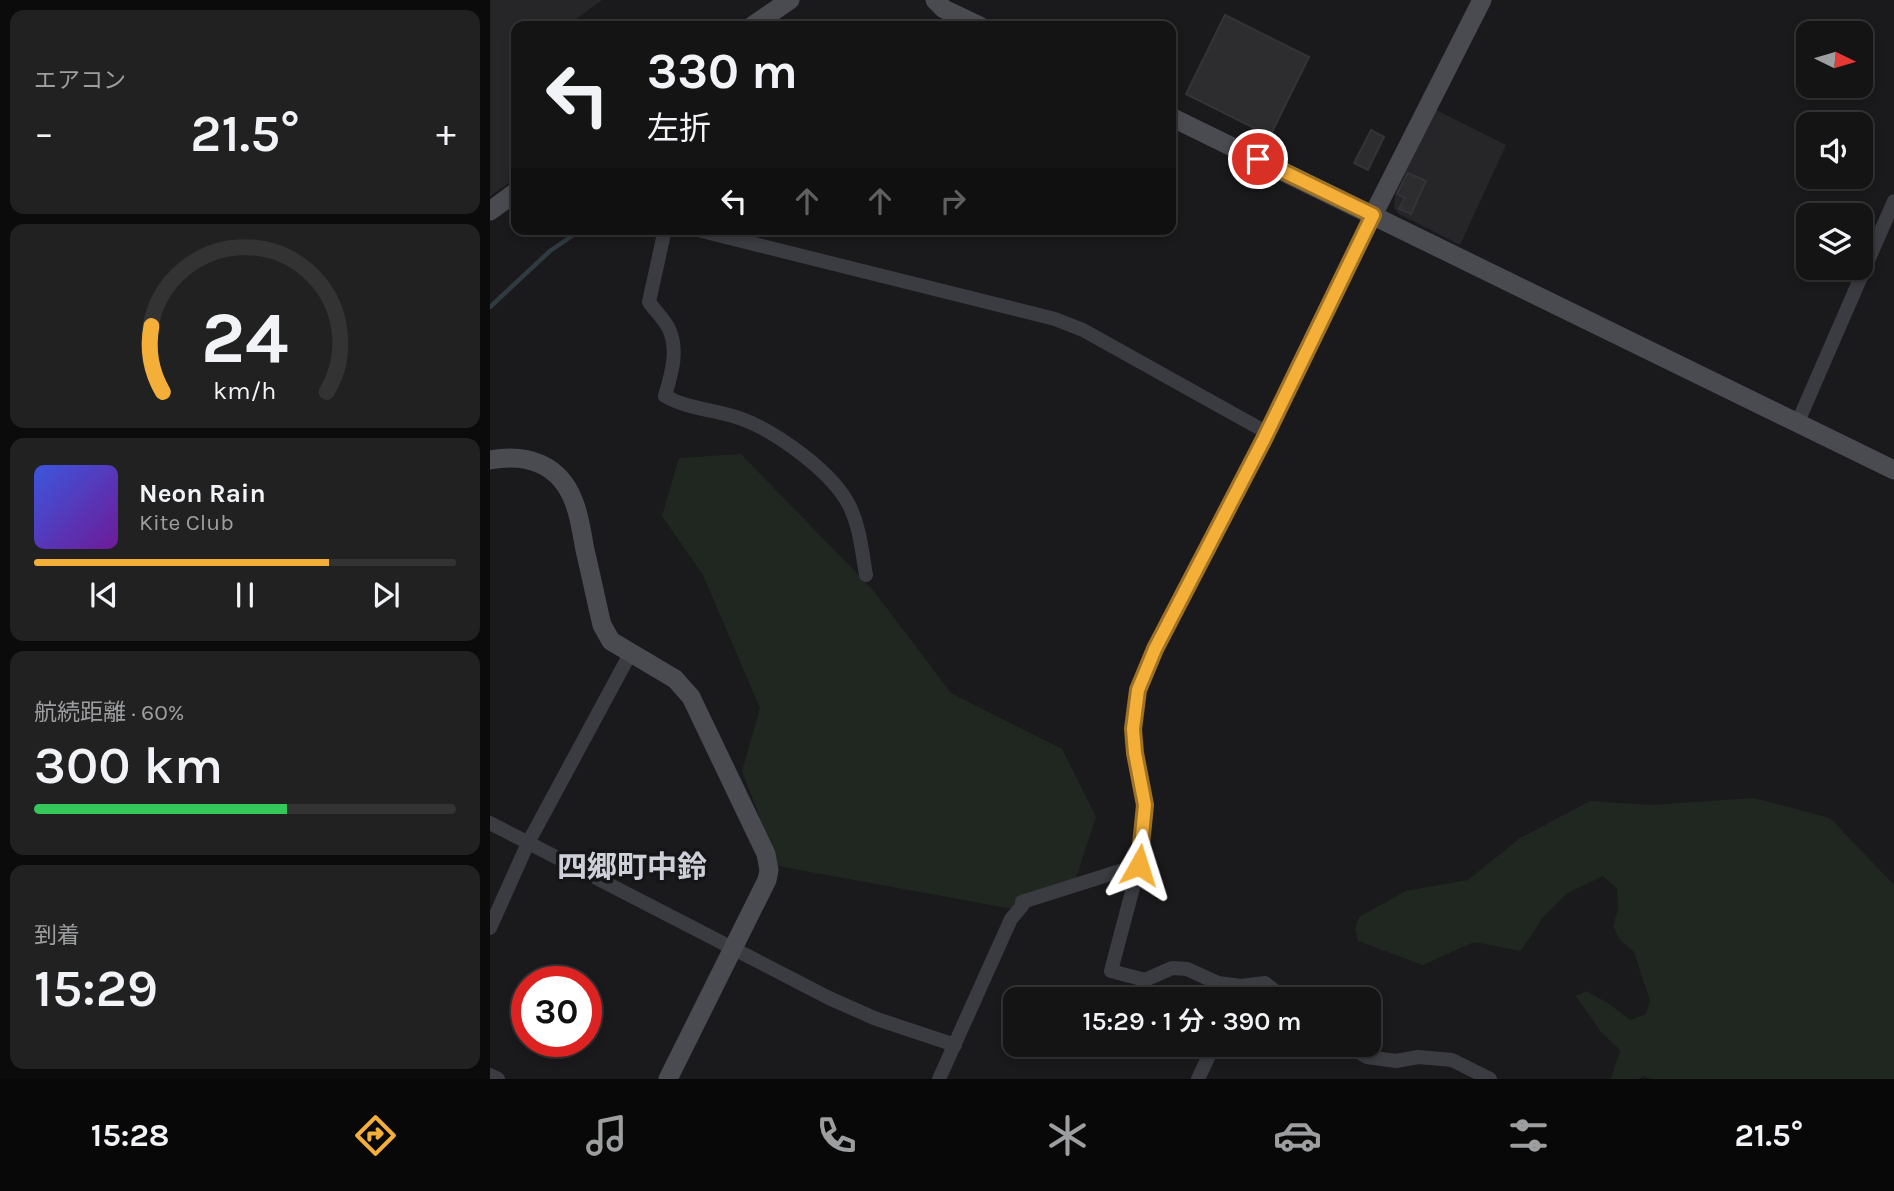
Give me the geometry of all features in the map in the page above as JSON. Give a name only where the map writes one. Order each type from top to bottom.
[{"type":"street","points":[[759,21],[790,0]]},
{"type":"street","points":[[935,0],[943,9],[969,21]]},
{"type":"street","points":[[1227,987],[1187,970],[1172,968],[1145,980],[1111,971],[1139,865],[1145,805],[1133,729],[1138,690],[1155,649],[1482,0]]},
{"type":"street","points":[[1176,119],[1894,470]]},
{"type":"street","points":[[490,211],[511,196]]},
{"type":"street","points":[[1797,424],[1894,201]]},
{"type":"street","points":[[664,235],[649,302],[669,329],[674,350],[665,396],[680,405],[740,418],[819,466],[849,505],[859,532],[866,575]]},
{"type":"street","points":[[718,235],[1055,319],[1083,330],[1266,432]]},
{"type":"street","points":[[490,460],[522,457],[537,461],[562,481],[574,501],[602,625],[611,641],[675,679],[691,697],[766,854],[769,870],[767,880],[668,1079]]},
{"type":"street","points":[[490,928],[528,843],[630,654]]},
{"type":"street","points":[[490,823],[733,950],[874,1018],[955,1045]]},
{"type":"street","points":[[939,1079],[1012,919],[1023,902],[1139,865]]},
{"type":"street","points":[[1198,1079],[1208,1057]]},
{"type":"street","points":[[1367,1057],[1396,1061],[1418,1057],[1452,1060],[1490,1079]]},
{"type":"street","points":[[490,1075],[498,1079]]},
{"type":"shaded area","points":[[490,0],[602,0],[574,21],[511,21],[511,181],[490,196]]},
{"type":"shaded area","points":[[1436,110],[1506,145],[1460,245],[1399,214],[1394,208],[1395,194]]},
{"type":"shaded area","points":[[741,454],[873,590],[951,693],[1062,749],[1096,817],[1075,881],[1023,911],[778,866],[742,771],[760,708],[703,575],[662,516],[679,458]]},
{"type":"shaded area","points":[[1754,798],[1830,818],[1894,885],[1894,1079],[1651,1079],[1644,1076],[1638,1079],[1611,1079],[1620,1050],[1601,1032],[1576,996],[1586,991],[1630,1020],[1646,1014],[1650,1001],[1634,952],[1620,940],[1613,926],[1618,909],[1617,889],[1603,876],[1568,893],[1543,917],[1521,951],[1474,942],[1423,965],[1358,941],[1355,929],[1359,917],[1406,891],[1468,880],[1520,838],[1590,801],[1651,805]]},
{"type":"building","points":[[1225,15],[1309,57],[1270,136],[1186,94]]},
{"type":"building","points":[[1371,130],[1384,137],[1368,170],[1354,163]]},
{"type":"building","points":[[1408,173],[1426,181],[1411,214],[1399,209],[1405,198],[1397,194]]},
{"type":"waterway","points":[[490,307],[550,251],[573,235]]},
{"type":"district","name":"四郷町中鈴","points":[[632,867]]},
{"type":"route","points":[[1139,865],[1145,805],[1133,729],[1138,690],[1155,649],[1264,439],[1373,215],[1258,159]]}]
